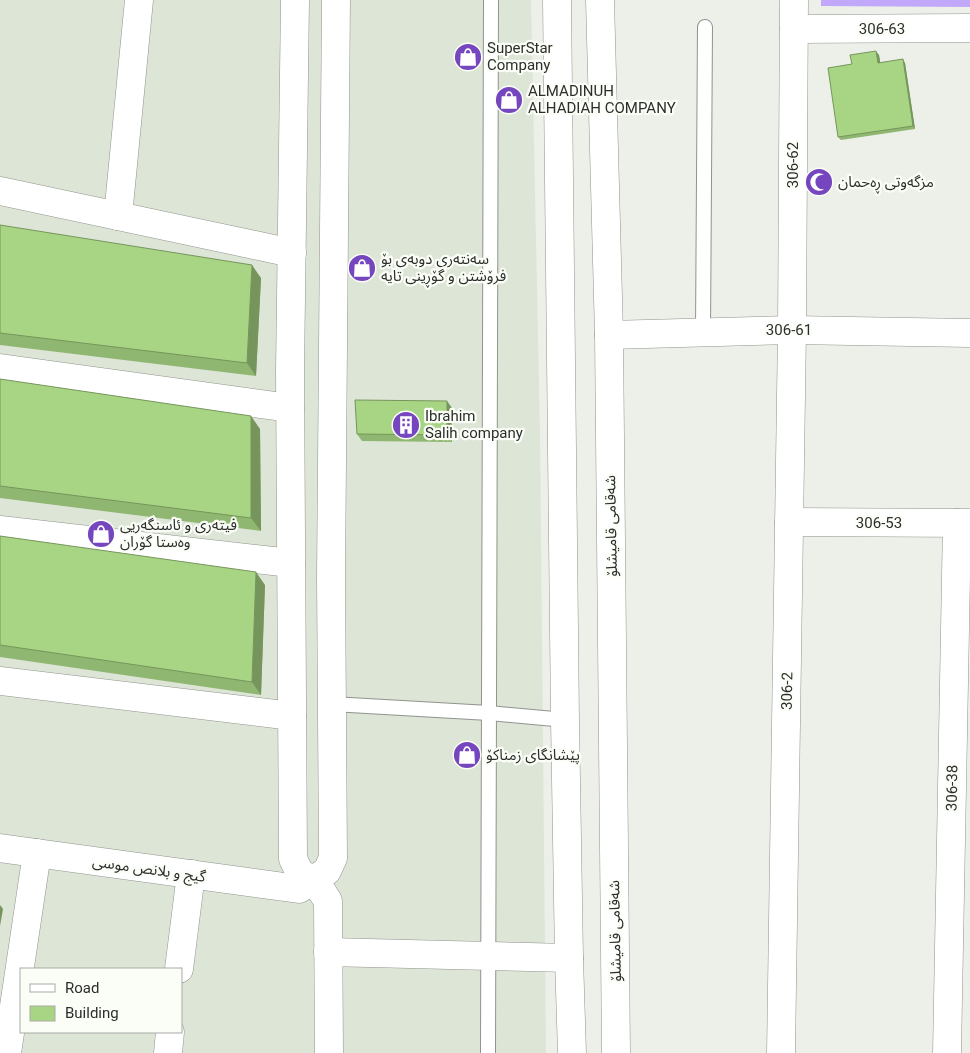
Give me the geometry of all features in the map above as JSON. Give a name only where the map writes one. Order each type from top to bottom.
[{"type":"street","points":[[118,216],[139,0]]},
{"type":"street","points":[[295,0],[290,408],[293,859],[307,885],[328,901],[329,1053]]},
{"type":"street","points":[[307,885],[327,872],[333,858],[331,577],[336,0]]},
{"type":"street","points":[[557,0],[565,720],[572,1043],[616,1041]]},
{"type":"street","name":"شەقامی قامیشلۆ","points":[[600,0],[609,336],[616,1041]]},
{"type":"street","name":"306-62","points":[[792,330],[794,0]]},
{"type":"street","name":"306-63","points":[[794,29],[970,28]]},
{"type":"street","points":[[0,191],[292,253]]},
{"type":"street","name":"306-61","points":[[609,336],[792,330],[970,333]]},
{"type":"street","name":"306-2","points":[[782,1053],[792,330]]},
{"type":"street","points":[[0,368],[290,408]]},
{"type":"street","name":"306-53","points":[[789,522],[964,523]]},
{"type":"street","name":"306-38","points":[[946,1053],[964,523]]},
{"type":"street","points":[[0,530],[291,563]]},
{"type":"street","points":[[0,681],[292,716]]},
{"type":"street","name":"گيج و بلانص موسى","points":[[0,848],[192,874],[307,885]]},
{"type":"street","points":[[7,1053],[37,853]]},
{"type":"street","points":[[179,968],[192,874]]},
{"type":"street","points":[[328,952],[569,958]]},
{"type":"street","points":[[168,1053],[170,1033]]},
{"type":"lane","points":[[488,1053],[491,0]]},
{"type":"lane","points":[[702,332],[705,27]]},
{"type":"lane","points":[[332,704],[489,713],[565,720]]},
{"type":"shaded area","points":[[0,0],[531,0],[540,432],[546,1053],[0,1053]]},
{"type":"shaded area","points":[[821,0],[970,0],[970,7],[821,6]]},
{"type":"building","points":[[876,51],[878,63],[903,59],[913,126],[838,137],[828,68],[852,64],[850,55]]},
{"type":"building","points":[[0,225],[252,265],[247,363],[0,333]]},
{"type":"building","points":[[0,379],[251,416],[251,518],[0,486]]},
{"type":"building","name":"Ibrahim Salih company","points":[[355,400],[447,401],[447,435],[357,434]]},
{"type":"building","points":[[0,536],[256,572],[252,682],[0,645]]},
{"type":"place","name":"SuperStar Company","points":[[468,57]]},
{"type":"place","name":"ALMADINUH ALHADIAH COMPANY","points":[[509,100]]},
{"type":"place","name":"مزگەوتی ڕەحمان","points":[[819,182]]},
{"type":"place","name":"سەنتەری دوبەی بۆ فرۆشتن و گۆڕینی تایە","points":[[362,268]]},
{"type":"place","name":"Ibrahim Salih company","points":[[406,425]]},
{"type":"place","name":"فیتەری و ئاسنگەریی وەستا گۆران","points":[[101,534]]},
{"type":"place","name":"پێشانگای زمناكۆ","points":[[467,755]]}]
